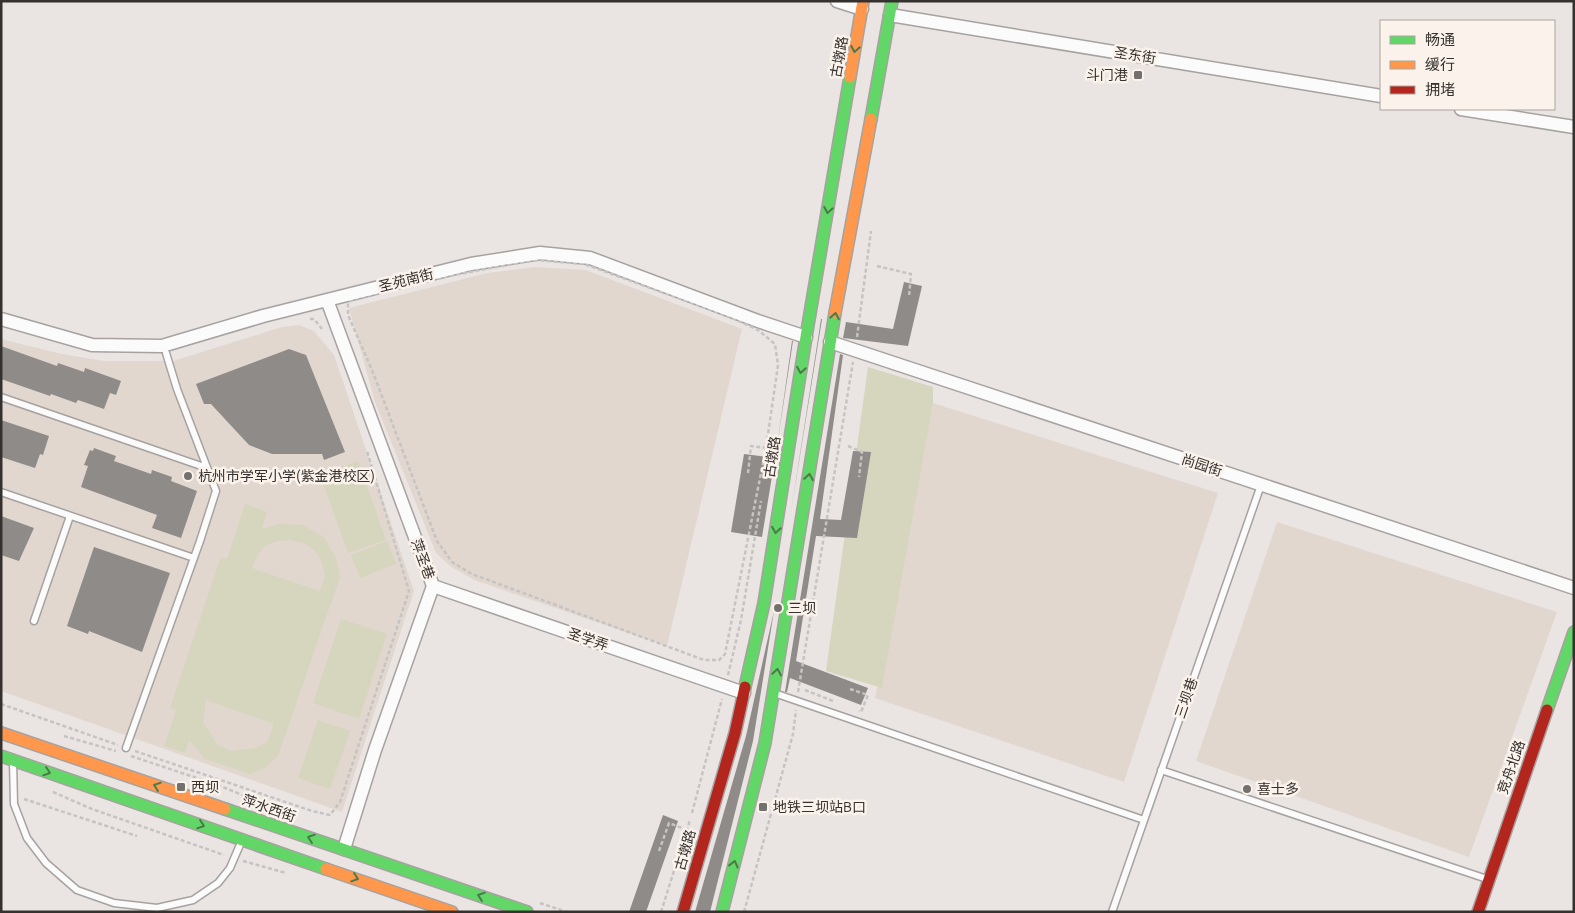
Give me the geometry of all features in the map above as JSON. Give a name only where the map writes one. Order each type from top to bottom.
[{"type":"main road","points":[[722,912],[765,743],[830,342],[892,1]]},
{"type":"main road","name":"古墩路","points":[[683,912],[735,733],[764,603],[806,337],[863,5]]},
{"type":"main road","name":"竞舟北路","points":[[1478,912],[1574,632]]},
{"type":"main road","name":"萍水西街","points":[[1,733],[528,912]]},
{"type":"main road","points":[[1,756],[452,912]]},
{"type":"street","points":[[837,1],[863,5]]},
{"type":"street","name":"圣东街","points":[[890,15],[1380,96]]},
{"type":"street","points":[[1467,110],[1574,127]]},
{"type":"street","name":"圣苑南街","points":[[1,319],[92,345],[162,346],[263,316],[471,264],[540,252],[590,258],[806,337]]},
{"type":"street","name":"萍圣巷","points":[[327,300],[433,586],[375,750],[344,849]]},
{"type":"street","name":"尚园街","points":[[830,342],[1574,588]]},
{"type":"street","name":"圣学弄","points":[[433,586],[744,692]]},
{"type":"lane","points":[[126,748],[216,491],[177,389],[166,353]]},
{"type":"lane","points":[[1,397],[207,468]]},
{"type":"lane","name":"三坝巷","points":[[1112,912],[1261,485]]},
{"type":"lane","points":[[1,492],[194,558]]},
{"type":"lane","points":[[34,621],[70,516]]},
{"type":"lane","points":[[773,693],[1144,820]]},
{"type":"lane","points":[[13,760],[14,804],[28,838],[46,863],[77,890],[114,903],[157,908],[194,900],[218,883],[230,868],[243,840]]},
{"type":"lane","points":[[1161,770],[1489,880]]},
{"type":"path","points":[[798,697],[855,350],[871,232]]},
{"type":"path","points":[[534,260],[584,264],[728,316],[758,330],[775,344],[778,365],[766,448],[725,654],[718,660],[704,660],[472,574],[452,562],[437,541],[372,370],[348,314],[348,303],[353,299],[449,276],[534,260]]},
{"type":"path","points":[[877,266],[912,274],[909,298]]},
{"type":"path","points":[[307,319],[314,319],[326,333]]},
{"type":"path","points":[[748,472],[751,446],[766,448]]},
{"type":"path","points":[[848,446],[862,452],[859,477]]},
{"type":"path","points":[[1,704],[312,811],[330,814],[340,802],[409,591],[367,450]]},
{"type":"path","points":[[661,912],[691,817],[725,686],[740,620],[763,493]]},
{"type":"path","points":[[850,689],[868,695],[861,712],[852,708]]},
{"type":"path","points":[[805,690],[833,701]]},
{"type":"path","points":[[744,912],[793,734],[797,706]]},
{"type":"path","points":[[48,790],[92,809],[234,859],[290,874]]},
{"type":"path","points":[[14,796],[137,836]]},
{"type":"path","points":[[660,851],[669,823],[682,828]]},
{"type":"shaded area","points":[[535,267],[586,270],[742,329],[667,646],[474,580],[450,566],[436,553],[375,402],[349,308],[487,273]]},
{"type":"shaded area","name":"杭州市学军小学(紫金港校区)","points":[[299,325],[314,331],[334,355],[414,591],[342,812],[1,691],[1,339],[62,354],[104,361],[173,361],[282,327]]},
{"type":"shaded area","points":[[933,403],[1218,493],[1124,782],[875,698]]},
{"type":"shaded area","points":[[1277,522],[1557,612],[1469,857],[1196,761]]},
{"type":"green space","points":[[868,367],[933,387],[933,403],[882,688],[826,671]]},
{"type":"green space","points":[[358,461],[386,540],[348,553],[320,475]]},
{"type":"green space","points":[[245,504],[267,512],[262,529],[278,524],[303,525],[324,537],[336,558],[340,577],[278,756],[266,767],[250,774],[205,759],[189,740],[185,753],[164,746],[176,711],[170,708],[221,557],[227,559]],"holes":[[[290,540],[304,543],[314,550],[321,560],[325,575],[320,591],[252,568],[265,546]],[[206,700],[274,724],[267,742],[256,748],[231,751],[217,744],[203,722]]]},
{"type":"green space","points":[[387,541],[396,564],[360,578],[351,555]]},
{"type":"green space","points":[[341,619],[387,634],[359,719],[313,703]]},
{"type":"green space","points":[[318,720],[350,731],[330,789],[298,778]]},
{"type":"building","points":[[904,282],[922,286],[908,346],[843,338],[846,322],[893,329]]},
{"type":"building","points":[[822,319],[790,518],[818,339]]},
{"type":"building","points":[[792,341],[793,341],[777,446]]},
{"type":"building","points":[[1,346],[57,366],[58,363],[84,372],[85,368],[121,381],[116,395],[110,393],[104,409],[78,400],[76,403],[51,394],[50,396],[1,379]]},
{"type":"building","points":[[289,349],[306,355],[345,452],[324,460],[322,454],[272,454],[249,445],[211,404],[204,404],[196,384]]},
{"type":"building","points":[[840,354],[843,355],[820,519],[841,520],[853,451],[871,452],[857,538],[816,536],[796,661],[868,688],[861,705],[790,678],[787,692],[785,692]]},
{"type":"building","points":[[1,420],[49,436],[43,455],[40,454],[35,468],[1,457]]},
{"type":"building","points":[[94,448],[116,456],[114,461],[151,474],[152,470],[172,477],[171,481],[197,491],[181,538],[152,528],[157,515],[81,487],[88,466],[84,465],[90,450],[93,451]]},
{"type":"building","points":[[744,454],[775,458],[762,537],[731,532]]},
{"type":"building","points":[[1,516],[34,528],[19,561],[1,555]]},
{"type":"building","points":[[94,547],[170,573],[142,652],[89,631],[88,634],[67,626]]},
{"type":"building","points":[[774,611],[753,741],[710,912],[695,912],[746,736]]},
{"type":"building","points":[[663,815],[678,821],[646,912],[629,912]]},
{"type":"traffic: fast","points":[[871,119],[892,1]]},
{"type":"traffic: fast","points":[[745,687],[764,603],[850,77]]},
{"type":"traffic: fast","points":[[722,912],[765,743],[835,313]]},
{"type":"traffic: fast","points":[[1547,710],[1574,632]]},
{"type":"traffic: fast","points":[[1,756],[326,869]]},
{"type":"traffic: fast","points":[[225,809],[527,912]]},
{"type":"traffic: slow","points":[[850,77],[863,1]]},
{"type":"traffic: slow","points":[[835,313],[871,119]]},
{"type":"traffic: slow","points":[[1,733],[225,809]]},
{"type":"traffic: slow","points":[[326,869],[452,912]]},
{"type":"traffic: jam","points":[[683,912],[735,733],[745,687]]},
{"type":"traffic: jam","points":[[1478,912],[1547,710]]},
{"type":"place","name":"斗门港","points":[[1138,75]]},
{"type":"place","name":"杭州市学军小学(紫金港校区)","points":[[188,476]]},
{"type":"place","name":"三坝","points":[[778,608]]},
{"type":"place","name":"西坝","points":[[181,787]]},
{"type":"place","name":"喜士多","points":[[1247,789]]},
{"type":"place","name":"地铁三坝站B口","points":[[763,807]]}]
